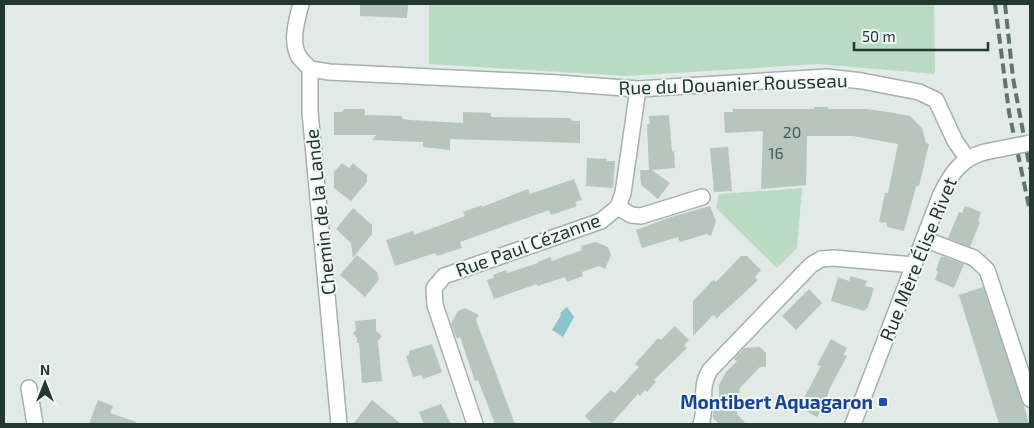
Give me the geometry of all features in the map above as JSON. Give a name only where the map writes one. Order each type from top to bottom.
[{"type":"street","points":[[300,4],[295,45],[299,57],[310,69]]},
{"type":"street","name":"Rue du Douanier Rousseau","points":[[310,69],[329,72],[558,83],[638,89],[827,77],[862,81],[919,92],[936,100],[955,141],[967,158]]},
{"type":"street","name":"Chemin de la Lande","points":[[310,69],[310,112],[339,424]]},
{"type":"street","name":"Rue Paul Cézanne","points":[[475,424],[435,305],[434,288],[444,276],[601,221],[618,207],[622,193],[638,89]]},
{"type":"street","name":"Rue Mère Élise Rivet","points":[[853,424],[950,176],[967,158],[984,152],[1030,143]]},
{"type":"street","points":[[618,207],[631,214],[642,216],[702,197]]},
{"type":"street","points":[[924,239],[974,258],[987,270],[1030,399]]},
{"type":"street","points":[[701,424],[704,416],[704,380],[710,370],[811,265],[821,259],[833,258],[914,265]]},
{"type":"street","points":[[29,388],[35,424]]},
{"type":"green space","points":[[429,4],[934,4],[935,74],[818,64],[626,76],[429,64]]},
{"type":"green space","points":[[802,188],[797,248],[777,268],[716,208],[719,194]]},
{"type":"water","points":[[567,307],[574,317],[563,337],[552,330],[561,315],[560,313]]},
{"type":"building","points":[[360,4],[408,4],[407,18],[360,16]]},
{"type":"building","points":[[814,107],[867,109],[910,116],[922,128],[926,143],[929,144],[919,186],[916,186],[904,231],[887,227],[887,223],[879,222],[885,193],[888,193],[898,144],[853,136],[807,136],[806,185],[761,189],[763,131],[725,133],[724,112],[733,112],[733,109],[814,109]]},
{"type":"building","points":[[344,109],[365,109],[365,115],[401,116],[403,119],[410,120],[463,123],[463,112],[491,113],[491,117],[570,118],[573,121],[580,121],[580,143],[450,139],[450,150],[423,147],[423,142],[372,140],[376,135],[334,135],[334,112],[342,112]]},
{"type":"building","points":[[669,115],[675,168],[652,170],[670,183],[658,199],[641,185],[640,170],[649,170],[647,124],[650,124],[649,116]]},
{"type":"building","points":[[728,147],[732,191],[714,192],[710,148]]},
{"type":"building","points":[[587,158],[615,161],[613,188],[586,186]]},
{"type":"building","points":[[342,163],[349,168],[353,163],[367,175],[367,182],[351,201],[334,188],[334,172]]},
{"type":"building","points":[[574,179],[582,200],[575,202],[577,206],[551,215],[549,210],[460,242],[462,248],[437,256],[435,253],[395,266],[386,240],[413,231],[414,235],[465,216],[463,212],[482,205],[482,207],[528,189],[530,194]]},
{"type":"building","points":[[710,206],[716,221],[711,236],[706,234],[680,242],[678,237],[642,248],[636,230],[671,217]]},
{"type":"building","points":[[965,206],[981,212],[978,221],[980,222],[970,247],[948,238],[959,212],[962,213]]},
{"type":"building","points":[[353,208],[372,225],[372,234],[353,258],[351,243],[336,229]]},
{"type":"building","points":[[596,242],[608,247],[611,255],[605,269],[599,266],[582,272],[583,276],[567,282],[565,277],[538,286],[537,284],[494,299],[487,280],[494,278],[493,275],[506,270],[507,273],[550,257],[552,261],[582,250],[581,246]]},
{"type":"building","points":[[357,255],[377,272],[379,280],[365,297],[340,275]]},
{"type":"building","points":[[741,256],[747,256],[761,270],[755,277],[758,280],[717,318],[713,315],[693,336],[693,301],[713,280],[716,282]]},
{"type":"building","points":[[941,256],[964,264],[954,288],[935,280]]},
{"type":"building","points":[[851,276],[867,281],[865,286],[874,288],[868,307],[864,311],[831,301],[838,277],[849,281]]},
{"type":"building","points":[[983,287],[1029,424],[999,424],[959,295]]},
{"type":"building","points":[[809,289],[822,303],[796,330],[782,316]]},
{"type":"building","points":[[465,308],[479,315],[476,320],[515,424],[495,424],[478,380],[475,381],[460,337],[457,339],[451,324],[458,311]]},
{"type":"building","points":[[376,319],[376,331],[382,336],[378,341],[382,381],[362,383],[359,343],[357,343],[357,338],[353,334],[356,330],[355,321]]},
{"type":"building","points":[[675,326],[689,340],[684,345],[687,348],[654,380],[656,382],[647,392],[645,390],[640,396],[638,394],[611,424],[593,424],[585,416],[611,390],[615,393],[639,367],[635,364],[658,338],[661,340]]},
{"type":"building","points":[[831,339],[847,348],[843,355],[847,356],[829,390],[827,398],[830,400],[817,417],[799,407],[821,366],[817,365]]},
{"type":"building","points":[[432,344],[442,372],[423,379],[421,375],[413,377],[406,356],[409,355],[409,351]]},
{"type":"building","points":[[760,347],[766,353],[766,367],[760,367],[740,388],[737,414],[746,424],[719,424],[713,418],[714,403],[719,403],[719,385],[726,372],[737,361],[734,359],[744,348]]},
{"type":"building","points":[[98,400],[113,406],[110,413],[136,422],[135,424],[89,424]]},
{"type":"building","points":[[372,400],[401,424],[353,424]]},
{"type":"building","points":[[441,404],[451,424],[424,424],[419,412]]},
{"type":"railway","points":[[995,4],[1009,112],[1030,211]]},
{"type":"railway","points":[[1005,4],[1013,78],[1030,169]]},
{"type":"place","name":"Montibert Aquagaron","points":[[883,402]]}]
